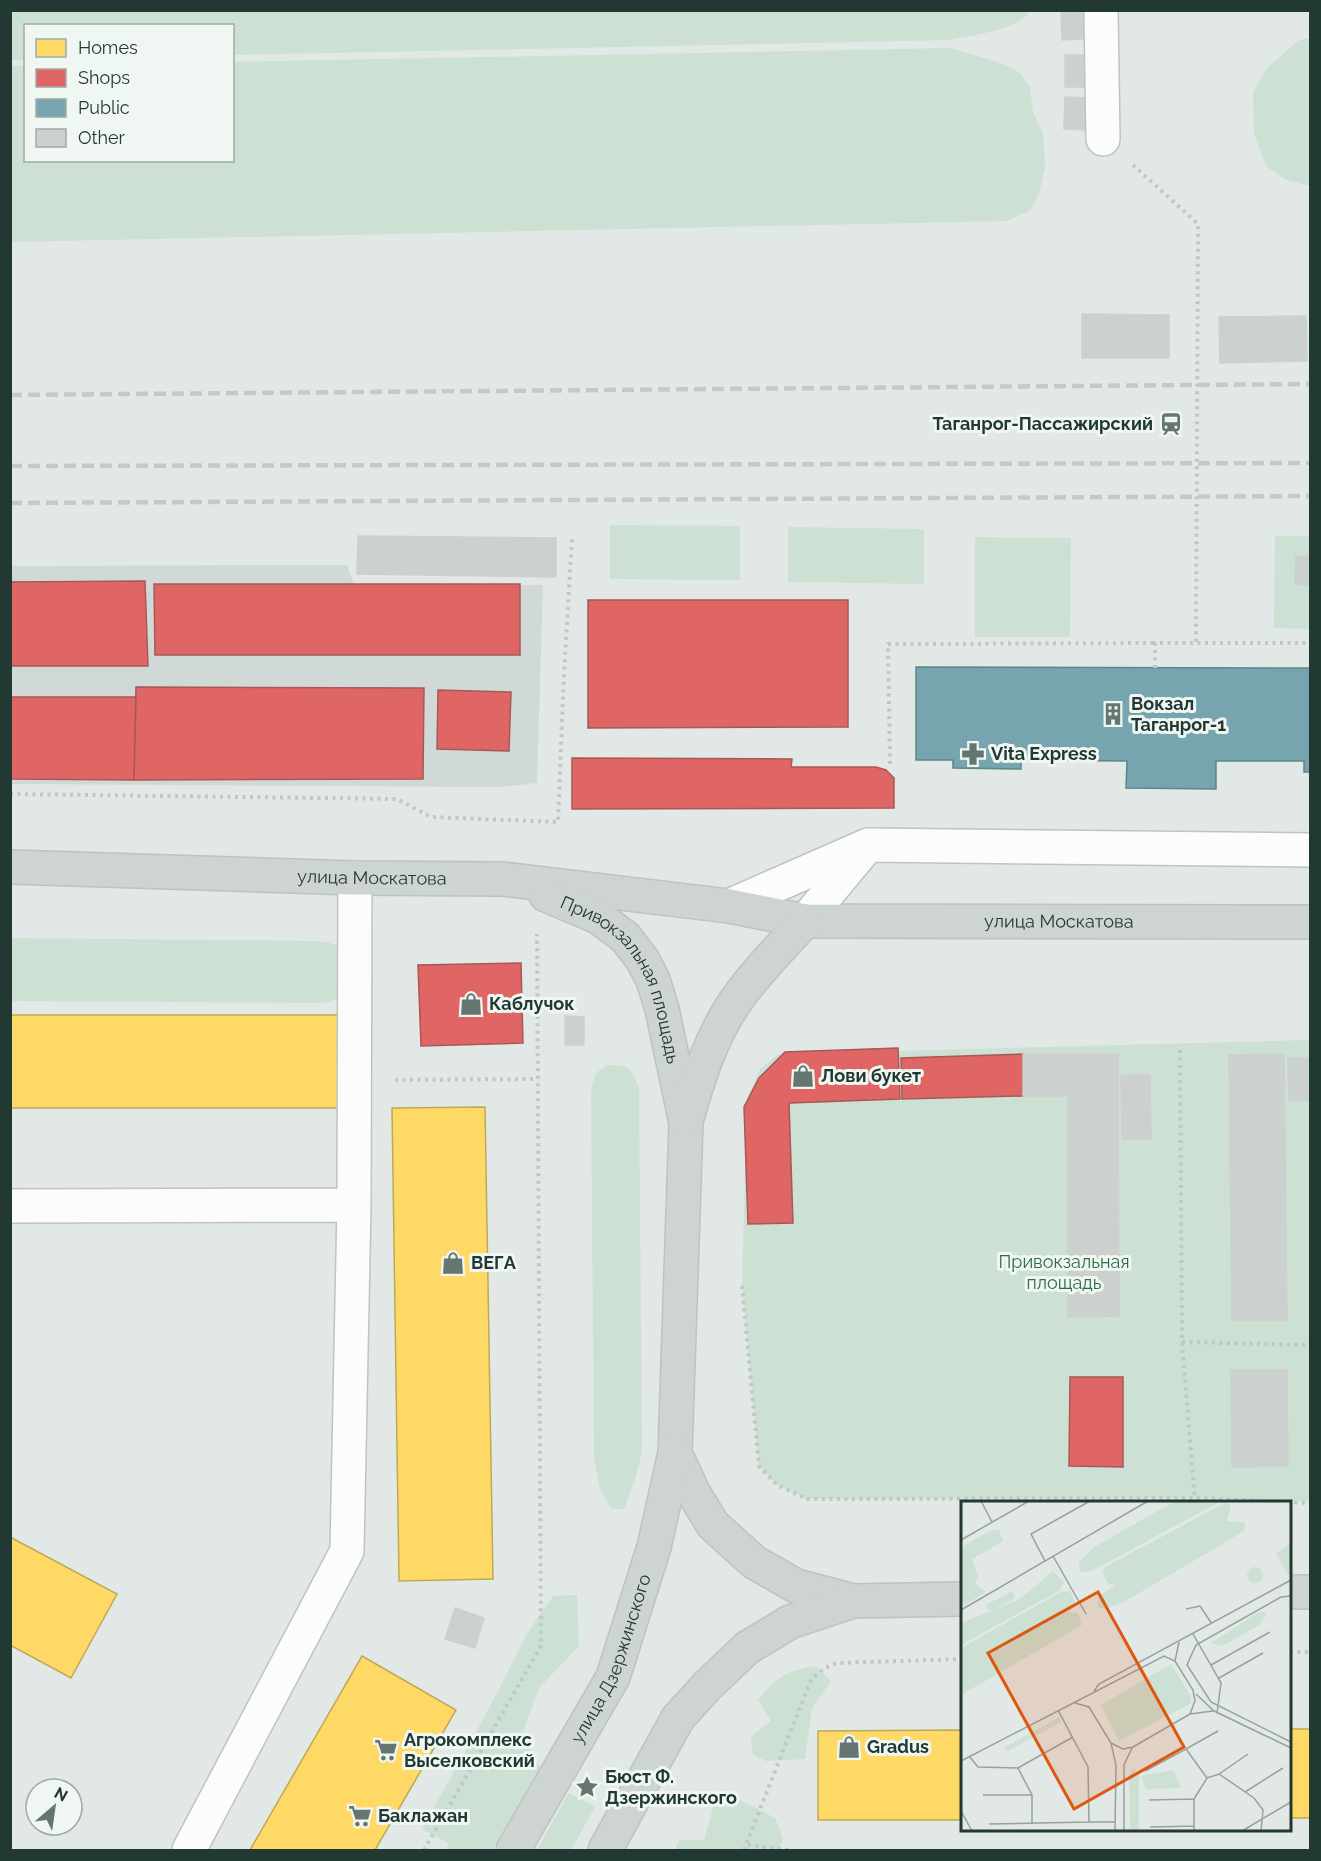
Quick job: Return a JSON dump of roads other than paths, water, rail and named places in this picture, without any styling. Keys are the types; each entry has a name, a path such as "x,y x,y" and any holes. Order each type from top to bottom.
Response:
{"main road":[{"name":"улица Москатова","path":"10,867 355,878 502,879 729,906 805,921 1311,922"},
{"name":"Привокзальная площадь","path":"502,879 598,917 625,937 642,959 662,1009 686,1123 675,1453 693,1492 713,1525 754,1562 796,1586 853,1601 961,1599"},
{"name":"Привокзальная площадь","path":"686,1123 699,1078 717,1034 734,1003 805,921"},
{"name":"улица Дзержинского","path":"513,1851 613,1677 654,1547 675,1453"},
{"path":"1291,1592 1311,1592"},
{"path":"605,1851 678,1718 708,1685 747,1648 790,1622 853,1601"}],"street":[{"path":"1101,10 1103,139"},
{"path":"729,906 868,845 1311,850"},
{"path":"805,921 868,845"},
{"path":"189,1851 347,1551 354,1205 355,878"},
{"path":"10,1206 354,1205"}],"railway":[{"path":"10,395 1310,384"},
{"path":"10,466 1310,463"},
{"path":"10,503 1310,496"}],"place":[{"name":"Таганрог-Пассажирский","path":"1171,424"},
{"name":"Вокзал Таганрог-1","path":"1113,714"},
{"name":"Vita Express","path":"973,754"},
{"name":"Каблучок","path":"471,1004"},
{"name":"Лови букет","path":"803,1076"},
{"name":"ВЕГА","path":"453,1263"},
{"name":"Gradus","path":"849,1747"},
{"name":"Агрокомплекс Выселковский","path":"386,1750"},
{"name":"Бюст Ф. Дзержинского","path":"587,1787"},
{"name":"Баклажан","path":"360,1816"}]}
